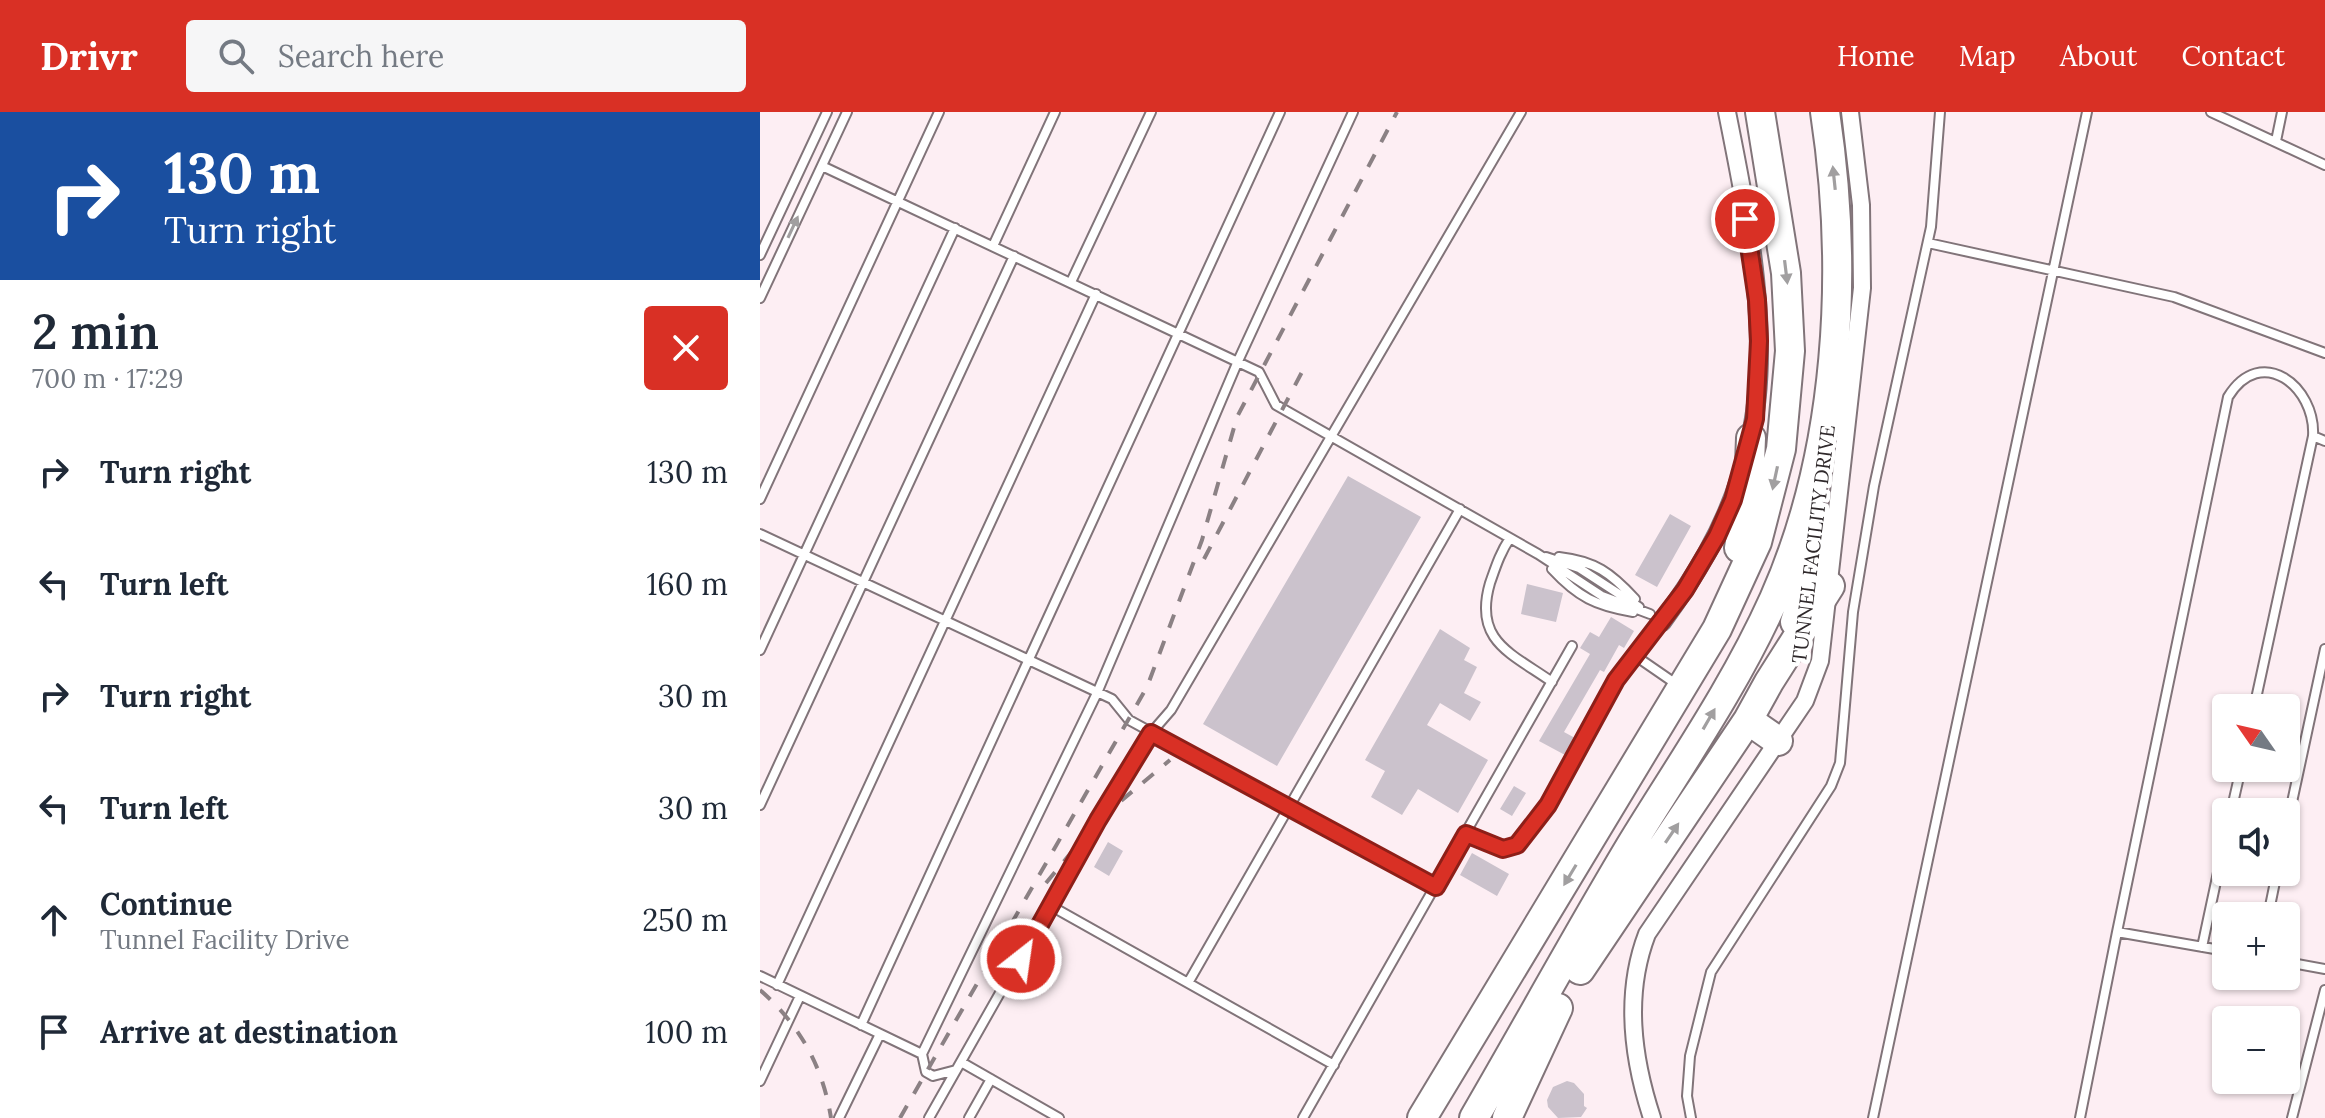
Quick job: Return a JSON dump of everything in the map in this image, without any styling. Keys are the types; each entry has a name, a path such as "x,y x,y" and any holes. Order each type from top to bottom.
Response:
{"highway":[{"path":"1424,1118 1728,611 1749,566 1771,496 1785,425 1790,351 1788,296 1760,112"},
{"path":"1769,682 1806,591 1834,339 1838,245 1833,165 1825,112"},
{"path":"1507,1118 1589,941 1670,786 1755,639 1775,596 1800,527 1825,422"},
{"path":"1681,688 1686,665 1723,595 1742,539 1753,429"},
{"path":"1567,991 1748,720 1830,586"},
{"path":"1748,720 1778,741"},
{"path":"1474,1118 1631,845 1670,786"}],"street":[{"path":"1656,618 1685,590 1717,536 1733,500 1753,429 1759,341 1757,300 1727,112"},
{"name":"TUNNEL FACILITY DRIVE","path":"1652,1118 1636,1055 1631,998 1636,962 1647,934 1805,701 1817,674 1860,324 1863,262 1859,178 1850,112"}],"lane":[{"path":"760,255 827,112"},
{"path":"760,298 847,112"},
{"path":"760,499 939,112"},
{"path":"993,246 1055,112"},
{"path":"1071,282 1151,112"},
{"path":"861,1025 1280,112"},
{"path":"1059,1118 991,1079 958,1066 933,1076 926,1072 922,1054 1097,693 1238,361 1353,112"},
{"path":"929,1118 1098,820 1151,733 1171,710 1521,112"},
{"path":"1691,1118 1687,1096 1690,1056 1711,972 1831,786 1840,763 1858,580 1874,486 1928,243 1940,112"},
{"path":"1873,1118 2087,112"},
{"path":"2211,112 2325,165"},
{"path":"2276,141 2282,112"},
{"path":"822,166 1259,372 1276,405 1538,554 1579,568 1656,618"},
{"path":"760,650 955,228"},
{"path":"1928,243 2174,297 2325,353"},
{"path":"760,805 1014,256"},
{"path":"777,985 1096,294"},
{"path":"2080,1118 2228,397 2236,384 2248,374 2265,371 2288,379 2311,414 2313,436 2257,694"},
{"path":"2313,436 2325,441"},
{"path":"1188,983 1460,509"},
{"path":"760,534 1112,699 1129,720 1151,733 1436,887"},
{"path":"1510,538 1499,554 1484,603 1484,615 1488,627 1504,648 1552,682"},
{"path":"1538,554 1571,589 1602,607 1656,618"},
{"path":"1466,834 1503,849 1517,845 1548,805 1616,680 1637,657 1656,618"},
{"path":"1303,1118 1572,646"},
{"path":"2293,798 2325,649"},
{"path":"1637,657 1681,688"},
{"path":"2202,947 2215,886"},
{"path":"1051,906 1334,1065"},
{"path":"2117,932 2212,949"},
{"path":"2300,965 2325,969"},
{"path":"760,976 922,1054"},
{"path":"2292,1118 2325,990"},
{"path":"760,1081 800,996"},
{"path":"839,1118 880,1034"},
{"path":"969,1118 991,1079"}],"building":[{"path":"1348,476 1421,517 1277,766 1203,724"},
{"path":"1670,514 1691,526 1657,587 1635,575"},
{"path":"1527,584 1563,593 1556,622 1521,614"},
{"path":"1611,617 1634,631 1624,648 1619,645 1604,672 1600,670 1564,732 1575,738 1565,755 1539,741 1590,654 1580,648 1590,632 1599,637"},
{"path":"1440,629 1470,648 1464,660 1477,667 1464,693 1481,702 1470,721 1440,703 1427,725 1488,760 1458,813 1418,789 1402,815 1371,797 1385,771 1365,760"},
{"path":"1514,786 1526,793 1512,816 1500,809"},
{"path":"1108,842 1123,851 1109,876 1094,867"},
{"path":"1472,853 1509,874 1497,896 1460,875"},
{"path":"1567,1081 1574,1083 1584,1094 1584,1106 1587,1108 1581,1117 1558,1118 1548,1107 1547,1100 1553,1087"}],"railway":[{"path":"900,1118 1147,687 1202,540 1237,417 1397,112"},
{"path":"1204,559 1303,370"},
{"path":"1046,883 1098,820 1170,760"},
{"path":"760,990 786,1017 807,1047 822,1081 831,1118"}],"route":[{"path":"1021,959 1098,820 1151,733 1436,887 1466,834 1503,849 1517,845 1548,805 1616,680 1637,657 1694,576 1733,500 1755,419 1759,341 1757,300 1745,219"}]}
